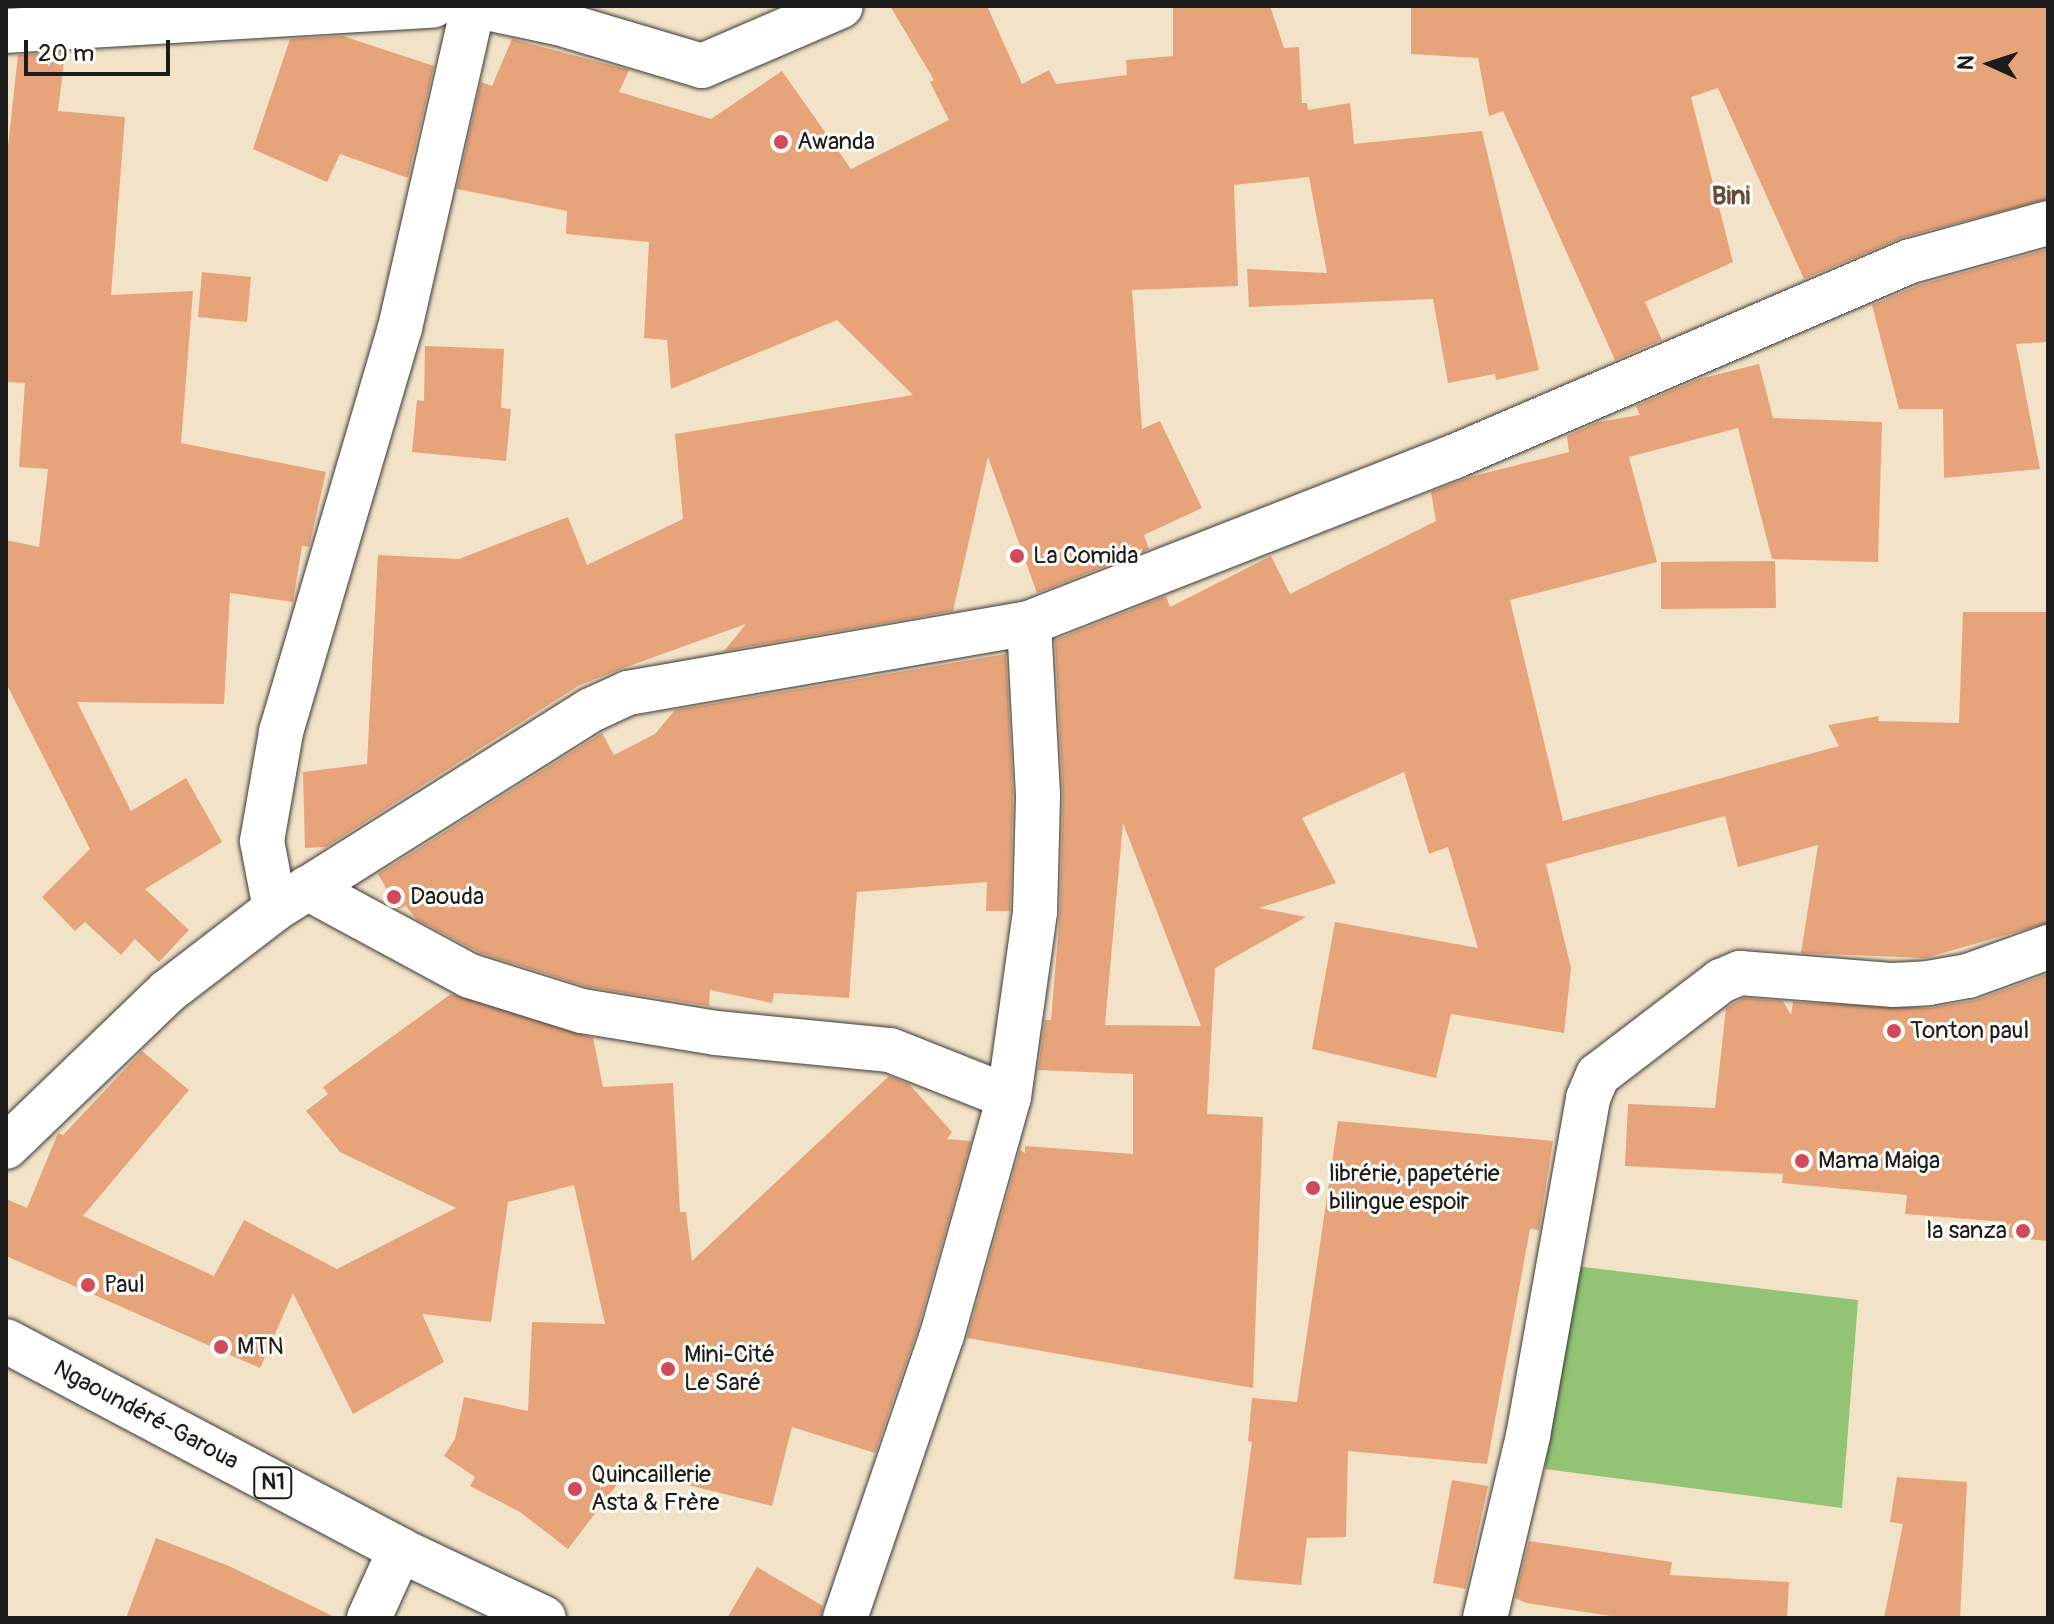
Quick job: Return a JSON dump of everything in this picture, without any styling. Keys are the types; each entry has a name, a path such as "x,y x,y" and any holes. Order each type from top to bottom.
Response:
{"main road":[{"path":"6,31 302,9 433,6"},
{"path":"841,6 702,66 558,23 475,6 400,328 318,596 265,805 262,841 291,898 470,976 582,1011 716,1033 890,1050 1009,1097"},
{"path":"6,1147 167,992 291,898 591,710 628,693 1029,623 1438,463 1911,261 2048,223"},
{"path":"845,1618 942,1335 1009,1097 1035,912 1038,795 1029,623"},
{"path":"1485,1618 1528,1436 1588,1098 1598,1075 1708,990 1740,973 1928,983 1968,976 2048,947"},
{"name":"Ngaoundéré-Garoua","path":"6,1341 400,1550 544,1618"},
{"path":"369,1618 400,1550"}],"green space":[{"path":"1575,1266 1858,1300 1842,1508 1545,1469"}],"building":[{"path":"890,6 987,6 1022,84 1049,70 1056,84 1127,75 1126,60 1173,56 1173,6 1270,6 1284,48 1299,47 1302,103 1307,103 1308,110 1350,103 1354,144 1482,131 1539,370 1496,380 1495,374 1448,383 1433,299 1249,307 1247,269 1327,273 1309,177 1234,185 1238,286 1132,290 1142,429 1160,421 1202,508 1144,535 1149,549 1037,593 988,457 953,611 724,651 746,624 618,670 578,686 326,847 305,848 303,772 367,764 378,555 459,559 568,517 587,565 683,519 675,434 913,395 837,320 671,389 667,340 644,338 649,242 566,234 567,211 457,189 481,82 492,86 512,39 629,70 619,92 711,119 782,71 851,169 949,120 930,82 934,80"},
{"path":"1411,6 2048,6 2048,199 1904,237 1804,279 1718,88 1691,97 1733,262 1645,302 1662,340 1615,360 1503,111 1489,116 1478,58 1411,54"},
{"path":"343,36 434,66 408,178 340,154 327,182 253,149 290,39"},
{"path":"65,53 58,111 125,117 111,295 193,291 181,443 326,472 309,547 302,546 293,602 230,593 224,704 77,702 131,811 186,778 222,842 145,889 189,930 159,962 135,939 121,955 85,922 75,931 42,897 90,849 6,683 6,540 39,547 48,469 19,467 25,383 6,382 6,165 18,55"},
{"path":"2048,249 2048,342 2016,344 2040,469 1944,478 1943,409 1899,409 1872,305 1919,285"},
{"path":"202,272 251,277 247,322 198,317"},
{"path":"425,346 504,349 501,408 511,409 506,461 412,452 417,400 424,401"},
{"path":"1759,364 1773,418 1882,422 1878,562 1772,559 1738,428 1629,457 1657,562 1510,600 1563,821 1839,746 1828,725 1879,716 1878,721 1959,723 1963,612 2048,612 2048,923 1925,958 1801,953 1818,845 1738,867 1725,816 1546,864 1571,968 1564,1033 1451,1014 1436,1078 1312,1049 1335,922 1478,948 1448,847 1429,854 1404,772 1302,818 1336,883 1259,908 1306,917 1215,968 1207,1114 1263,1117 1253,1388 967,1338 1020,1150 1025,1153 1025,1146 1133,1154 1133,1074 1038,1070 1045,1020 1051,1020 1060,913 1063,796 1055,640 1166,596 1170,607 1271,556 1290,594 1436,521 1431,492 1470,477 1569,452 1567,436 1598,422 1640,415 1636,406 1699,379","holes":["1123,823 1201,1026 1105,1025"]},
{"path":"1775,561 1776,608 1661,609 1661,562"},
{"path":"1006,654 1013,795 1010,911 986,911 987,882 857,892 849,998 774,993 772,1003 710,990 709,1006 588,987 480,953 416,919 406,906 398,909 378,874 602,733 614,755 655,734 675,710"},
{"path":"2048,974 2048,1241 2004,1237 2006,1222 1905,1214 1907,1195 1782,1183 1783,1174 1625,1166 1628,1104 1715,1108 1726,1008 1744,998 1783,1001 1791,1015 1793,1002 1929,1008 1976,1000"},
{"path":"451,994 593,1038 603,1087 673,1083 680,1212 686,1212 692,1261 889,1076 909,1084 952,1132 947,1139 971,1141 918,1328 875,1453 792,1427 772,1506 628,1470 568,1549 520,1512 470,1486 475,1477 444,1456 455,1439 464,1397 528,1411 532,1322 605,1324 574,1185 508,1202 491,1322 422,1314 444,1362 353,1414 293,1293 260,1368 6,1256 6,1199 27,1208 58,1133 63,1135 142,1051 189,1090 83,1216 214,1276 244,1220 337,1269 456,1208 340,1152 306,1111 328,1094 323,1087"},
{"path":"1338,1121 1553,1141 1539,1230 1530,1229 1487,1464 1348,1451 1346,1537 1307,1538 1301,1585 1234,1579 1252,1442 1248,1441 1252,1398 1297,1402"},
{"path":"1897,1477 1967,1482 1960,1618 1884,1618 1903,1524 1890,1522"},
{"path":"1452,1480 1488,1486 1466,1589 1433,1583"},
{"path":"156,1538 229,1566 337,1618 126,1618"},
{"path":"1529,1541 1672,1562 1670,1575 1789,1582 1787,1618 1624,1618 1526,1603 1515,1598"},
{"path":"757,1567 823,1606 821,1618 727,1618"}],"place":[{"name":"Awanda","path":"781,142"},
{"name":"La Comida","path":"1017,556"},
{"name":"Daouda","path":"394,897"},
{"name":"Tonton paul","path":"1894,1031"},
{"name":"Mama Maiga","path":"1802,1161"},
{"name":"librérie, papetérie bilingue espoir","path":"1313,1188"},
{"name":"la sanza","path":"2023,1231"},
{"name":"Paul","path":"88,1285"},
{"name":"MTN","path":"221,1347"},
{"name":"Mini-Cité Le Saré","path":"668,1369"},
{"name":"Quincaillerie Asta & Frère","path":"575,1489"}],"district":[{"name":"Bini","path":"1731,197"}]}
